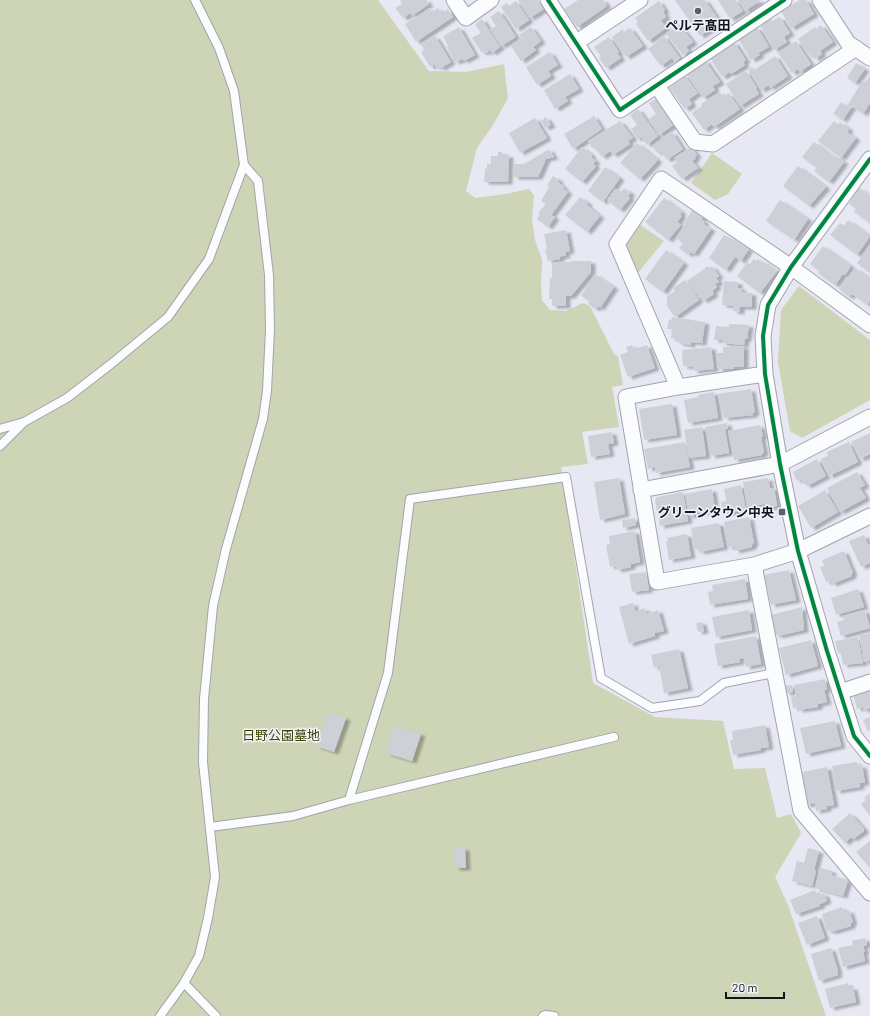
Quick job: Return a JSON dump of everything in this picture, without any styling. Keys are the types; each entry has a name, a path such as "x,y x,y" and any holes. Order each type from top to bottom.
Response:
{"street":[{"path":"454,0 466,18 491,0"},
{"path":"548,0 577,42 620,110 784,0"},
{"path":"577,42 640,0"},
{"path":"820,0 848,43 870,58"},
{"path":"657,86 695,142 713,144 856,48"},
{"path":"870,159 791,267 768,306 763,336 765,374 780,464 798,551 854,736 870,756"},
{"path":"678,387 617,244 661,179 791,267 870,325"},
{"path":"765,374 678,387 626,397 657,582 754,565 798,551 870,516"},
{"path":"641,490 780,464 870,417"},
{"path":"754,565 801,811 870,894"},
{"path":"840,692 870,682"}],"lane":[{"path":"0,429 24,422 67,398 112,364 168,317 209,259 244,165 234,91 219,48 195,0"},
{"path":"160,1016 184,984 199,956 208,918 215,877 203,762 204,699 213,606 226,549 263,419 268,374 270,330 268,267 258,182 244,165"},
{"path":"0,446 24,422"},
{"path":"349,800 388,673 410,499 566,477 601,678 652,708 700,701 724,683 774,673"},
{"path":"210,827 293,816 349,800 614,737"},
{"path":"184,984 216,1016"},
{"path":"543,1016 554,1016"}],"green space":[{"name":"日野公園墓地","path":"0,0 378,0 429,71 466,72 504,64 508,98 493,125 477,148 466,191 475,198 529,189 534,195 532,220 535,240 542,260 542,300 550,310 566,311 583,303 590,306 614,354 618,356 623,385 612,387 619,427 582,432 588,464 561,467 593,683 655,717 723,721 734,769 765,768 777,818 791,814 801,833 775,877 788,905 826,1016 0,1016"},
{"path":"712,153 742,174 728,194 715,200 691,183"},
{"path":"639,224 664,241 637,274 624,246"},
{"path":"799,286 870,340 870,400 802,438 790,431 778,362 781,310"}],"building":[{"path":"426,0 429,4 412,16 411,13 403,18 395,8 402,4 400,1"},
{"path":"518,0 538,0 544,9 530,18"},
{"path":"578,0 603,0 607,6 577,27 564,9"},
{"name":"ペルテ髙田","path":"675,0 705,0 720,22 700,36"},
{"path":"718,0 736,0 743,11 730,19"},
{"path":"738,0 759,0 760,1 745,11"},
{"path":"800,0 806,0 814,14 791,28 781,11"},
{"path":"516,1 529,20 516,29 501,7 507,3 509,6"},
{"path":"659,1 665,10 663,11 666,17 661,20 666,28 648,41 636,24 638,22 635,18"},
{"path":"430,8 432,12 438,8 442,14 448,9 453,17 416,42 405,24"},
{"path":"499,11 516,37 501,46 490,29 496,26 490,17"},
{"path":"780,17 790,33 784,37 787,42 774,50 760,25 771,19 772,21"},
{"path":"482,19 500,47 492,53 490,50 486,53 485,51 482,53 472,38 481,33 475,24"},
{"path":"679,24 693,42 686,47 689,51 683,55 666,34"},
{"path":"821,25 833,42 820,51 822,54 815,59 811,53 809,55 798,39 815,27 816,29"},
{"path":"459,27 475,55 464,61 463,59 455,62 443,36"},
{"path":"531,27 541,41 533,47 536,50 521,61 511,46 521,38 519,35"},
{"path":"757,27 769,47 758,53 760,55 751,60 738,38"},
{"path":"630,28 643,46 626,57 612,37 623,29 624,32"},
{"path":"435,36 451,62 441,68 438,66 436,67 434,64 430,67 421,52 424,50 421,44"},
{"path":"664,36 680,58 675,62 672,58 661,66 648,49"},
{"path":"609,37 619,52 617,53 621,58 606,68 599,58 601,56 594,47"},
{"path":"796,41 811,64 800,72 798,69 792,73 778,53"},
{"path":"734,42 746,60 743,62 745,65 731,74 730,72 722,77 710,58"},
{"path":"550,52 558,65 548,71 551,76 537,85 526,67"},
{"path":"775,56 788,76 770,88 769,85 761,90 748,70 753,67 754,70"},
{"path":"705,60 720,82 713,86 715,90 703,98 686,73"},
{"path":"856,63 865,69 855,83 847,78"},
{"path":"746,71 757,88 756,89 759,94 740,106 726,84"},
{"path":"570,74 579,89 565,97 568,101 555,109 544,90"},
{"path":"684,74 698,93 689,99 692,104 685,109 669,88 682,79 680,77"},
{"path":"870,76 870,103 863,114 852,106 843,120 833,114 841,102 847,106 863,80 865,82"},
{"path":"720,92 723,97 729,93 740,109 714,127 712,124 704,130 692,113 702,106 701,104"},
{"path":"658,97 676,123 659,135 649,119 656,114 649,103"},
{"path":"638,109 658,136 647,145 641,137 637,139 631,129 637,125 630,115"},
{"path":"594,116 602,129 573,149 564,134"},
{"path":"546,117 551,125 545,128 541,121"},
{"path":"535,118 547,138 520,153 509,133"},
{"path":"620,121 633,138 628,141 630,144 613,155 610,151 602,157 594,147 592,148 588,141"},
{"path":"834,121 838,125 840,122 849,129 847,132 856,138 841,158 818,141"},
{"path":"672,132 683,149 667,160 660,151 657,153 652,146"},
{"path":"814,142 834,158 836,156 844,162 829,182 814,171 817,168 802,157"},
{"path":"637,143 658,160 640,179 620,163"},
{"path":"582,147 592,155 591,157 596,161 593,164 596,166 582,182 565,169"},
{"path":"691,147 697,155 692,161 698,168 682,179 672,166 677,162 674,158"},
{"path":"549,149 554,157 546,159 538,177 514,177 514,164 524,164"},
{"path":"498,152 502,152 502,155 509,155 508,182 484,182 485,168 487,169 487,164 491,164 491,156 498,156"},
{"path":"798,166 826,187 809,206 783,186"},
{"path":"605,167 620,178 603,202 588,191"},
{"path":"553,176 559,180 558,182 568,192 551,215 555,217 548,227 537,219 540,214 538,213 546,204 541,201 549,187 547,185"},
{"path":"624,188 631,193 628,196 630,198 620,210 607,200 615,189 618,189 621,192"},
{"path":"859,188 870,196 870,223 854,212 856,209 849,204"},
{"path":"580,197 600,216 587,232 565,215"},
{"path":"664,198 682,212 680,215 682,216 677,222 681,225 668,240 645,222"},
{"path":"780,200 808,219 794,240 766,221"},
{"path":"693,209 703,217 700,221 703,220 705,222 703,224 711,229 694,254 690,252 689,255 679,248 683,243 676,238"},
{"path":"848,220 870,236 857,255 830,235 840,223 844,226"},
{"path":"566,230 570,251 565,252 566,255 560,257 560,259 548,261 545,249 547,249 544,234"},
{"path":"724,235 749,249 741,261 735,257 726,270 709,258"},
{"path":"870,245 870,273 857,263"},
{"path":"823,246 851,266 845,275 843,274 835,285 818,273 819,271 810,264"},
{"path":"666,250 684,263 663,292 645,279"},
{"path":"754,259 756,261 758,259 761,262 762,261 777,271 760,293 737,276 747,262 750,264"},
{"path":"591,261 591,272 571,296 566,296 566,306 552,306 552,299 549,299 550,278 552,278 552,262"},
{"path":"708,266 709,268 712,266 719,276 716,278 719,282 715,284 717,287 712,291 714,294 703,301 701,297 699,298 687,281"},
{"path":"855,268 870,279 870,301 867,305 852,294 849,297 839,289"},
{"path":"595,274 614,287 600,308 598,306 596,309 588,304 590,301 581,296"},
{"path":"685,280 699,300 675,317 667,306 667,296 675,291 673,288"},
{"path":"724,281 738,282 738,288 742,288 742,292 752,293 752,307 740,307 740,312 733,311 733,306 722,305"},
{"path":"672,317 705,322 702,343 691,342 691,345 679,343 676,339 671,338 672,329 667,329 669,320 671,320"},
{"path":"729,324 749,325 747,339 745,339 744,345 722,343 722,340 714,340 716,326 729,327"},
{"path":"632,345 634,349 647,345 655,368 628,377 620,355 628,352 626,347"},
{"path":"744,346 744,367 734,367 734,369 718,369 717,353 723,353 723,347"},
{"path":"711,347 714,369 694,371 693,367 683,366 682,350"},
{"path":"751,389 755,413 753,413 753,415 724,418 718,394"},
{"path":"714,392 718,418 688,423 684,400 698,397 698,395"},
{"path":"672,404 677,435 644,440 639,409"},
{"path":"727,423 728,429 725,429 729,453 711,456 705,427"},
{"path":"760,425 763,436 761,437 764,453 762,455 734,460 728,431"},
{"path":"702,427 706,456 689,458 684,430"},
{"path":"612,432 614,443 608,444 610,454 591,457 588,436"},
{"path":"870,433 870,454 860,459 851,442"},
{"path":"685,442 690,467 656,473 655,467 648,469 644,449"},
{"path":"849,442 858,462 829,476 821,459 828,456 827,452"},
{"path":"817,459 826,476 807,486 801,479 797,481 793,472"},
{"path":"857,472 865,485 860,488 866,498 840,512 827,488"},
{"path":"619,478 625,514 600,520 594,482"},
{"path":"768,478 770,488 774,488 777,506 766,508 765,504 747,507 743,482"},
{"path":"741,485 746,510 723,514 721,502 726,501 724,489"},
{"path":"712,489 715,510 689,516 685,494"},
{"path":"825,490 838,512 811,528 798,506"},
{"path":"683,492 688,521 660,526 655,500 657,497"},
{"path":"749,517 754,543 752,547 735,551 734,546 728,547 724,522"},
{"path":"635,518 636,525 623,528 622,520"},
{"path":"719,523 724,547 700,552 699,549 695,550 691,528"},
{"path":"635,531 640,562 631,564 631,567 617,570 616,566 610,567 606,545 610,544 609,536"},
{"path":"687,534 691,556 669,560 666,542 668,541 667,538"},
{"path":"864,535 868,545 870,544 870,563 861,567 849,541"},
{"path":"844,551 853,573 851,574 852,576 832,584 831,581 826,582 820,567 824,566 822,560"},
{"path":"789,570 796,600 771,605 764,575"},
{"path":"646,572 649,590 632,592 629,574"},
{"path":"745,579 748,599 710,605 708,592 713,591 712,585"},
{"path":"858,589 864,607 836,615 831,598"},
{"path":"633,603 635,611 645,608 646,614 658,610 664,631 655,633 655,636 629,644 619,607"},
{"path":"802,607 804,630 778,636 778,634 775,635 771,615"},
{"path":"749,610 752,630 716,637 712,617"},
{"path":"865,610 870,628 841,636 837,622 844,620 843,616"},
{"path":"702,622 704,631 698,632 696,623"},
{"path":"870,633 870,660 864,662 859,635"},
{"path":"756,636 761,664 746,667 744,658 739,659 740,662 718,666 714,644"},
{"path":"858,637 863,663 843,665 841,653 838,653 835,641"},
{"path":"811,640 818,666 786,675 779,648"},
{"path":"679,649 688,688 664,693 659,666 654,668 651,655"},
{"path":"825,679 827,690 824,690 827,702 818,704 818,707 799,710 798,707 793,708 791,697 796,696 794,685"},
{"path":"792,685 793,692 786,693 784,686"},
{"path":"870,690 870,708 863,710 863,707 857,709 853,694"},
{"path":"328,712 346,718 334,752 316,746"},
{"path":"870,717 870,730 868,731 863,720"},
{"path":"835,721 841,746 806,754 800,728"},
{"path":"765,725 769,747 733,755 730,740 733,740 732,731"},
{"path":"395,726 421,734 412,761 386,753"},
{"path":"857,762 858,766 862,765 865,783 860,783 860,787 836,791 832,766"},
{"path":"827,767 834,805 827,806 827,809 816,811 815,803 806,805 798,773"},
{"path":"870,793 870,816 861,804 866,800 864,798"},
{"path":"850,813 864,829 864,831 853,839 851,837 845,843 832,829"},
{"path":"870,841 870,868 856,852"},
{"path":"454,848 465,848 466,868 455,868"},
{"path":"808,848 819,851 812,886 792,881 797,861 804,863"},
{"path":"820,868 832,871 831,875 848,880 843,896 815,888"},
{"path":"815,890 816,894 820,892 821,895 824,893 827,901 820,904 820,906 796,914 790,900"},
{"path":"842,907 844,912 849,910 853,922 851,923 851,926 831,932 831,930 827,931 822,914"},
{"path":"817,916 825,938 807,945 798,923"},
{"path":"865,938 867,945 863,946 865,952 863,952 865,961 843,967 838,948 853,945 852,941"},
{"path":"831,948 838,975 819,981 811,954"},
{"path":"848,983 849,988 853,987 856,1002 830,1008 825,989"}],"cycle path":[{"path":"548,0 620,110 784,0"},
{"path":"870,159 791,267 768,305 763,336 765,374 780,464 798,551 827,651 854,736 870,756"}],"place":[{"name":"ペルテ髙田","path":"698,11"},
{"name":"グリーンタウン中央","path":"782,512"}]}
